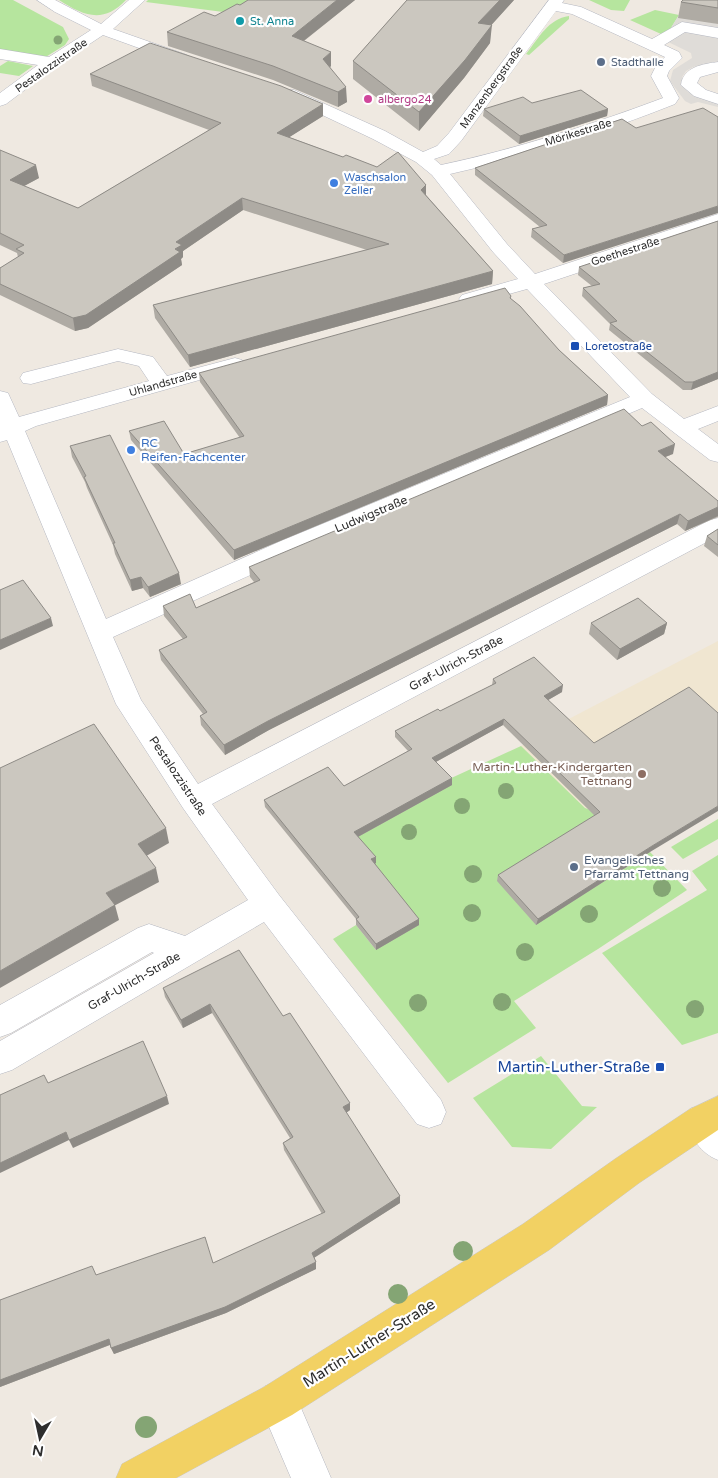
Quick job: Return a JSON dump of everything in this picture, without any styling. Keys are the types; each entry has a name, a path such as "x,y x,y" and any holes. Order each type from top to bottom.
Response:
{"main road":[{"name":"Martin-Luther-Straße","path":"136,1478 278,1401 536,1237 627,1171 713,1125"}],"street":[{"path":"44,0 140,45 197,63"},
{"path":"103,29 131,8 138,0"},
{"name":"Manzenbergstraße","path":"422,158 443,150 455,137 555,3 599,20 674,55 671,60"},
{"path":"652,45 666,39 682,27 718,32"},
{"name":"Pestalozzistraße","path":"0,101 52,62 103,29"},
{"path":"0,54 52,62"},
{"name":"Mörikestraße","path":"438,171 480,162 664,105 671,98 659,76 662,69 671,60"},
{"path":"718,67 697,72 689,79 689,84 695,90 718,98"},
{"path":"271,87 337,114 422,158 438,171 500,248 588,343 644,399 718,455"},
{"name":"Goethestraße","path":"532,282 718,220"},
{"path":"447,304 532,282"},
{"path":"31,378 118,354 146,361 161,384"},
{"name":"Uhlandstraße","path":"7,432 28,421 257,357"},
{"name":"Pestalozzistraße","path":"0,398 7,432 100,632 129,704 193,800 268,904 429,1112"},
{"name":"Ludwigstraße","path":"100,632 290,547 644,399"},
{"path":"682,428 718,413"},
{"name":"Graf-Ulrich-Straße","path":"193,800 718,526"},
{"name":"Graf-Ulrich-Straße","path":"0,1059 268,904"},
{"path":"0,1022 150,938 186,950"},
{"path":"278,1401 312,1478"}],"shaded area":[{"path":"679,15 718,24 718,61 693,67 686,71 682,77 683,83 718,101 718,107 698,102 691,104 685,101 670,81 673,70 692,58 691,53 664,40 661,34 669,31"},
{"path":"718,641 718,744 604,815 585,808 521,746 563,722"}],"green space":[{"path":"0,0 13,0 63,27 69,39 65,45 44,58 0,50"},
{"path":"59,0 126,0 118,8 101,15 93,15 77,10"},
{"path":"148,0 255,0 231,13 146,2"},
{"path":"589,0 630,0 624,11 611,10"},
{"path":"655,10 679,15 669,31 661,34 630,20"},
{"path":"569,16 569,19 529,55 526,54 550,25"},
{"path":"8,61 33,66 19,76 0,73 0,66"},
{"path":"521,746 585,808 604,815 536,924 650,852 687,890 598,949 514,1001 536,1028 448,1083 333,939 356,925 376,950 354,839 447,780"},
{"path":"718,819 718,839 683,859 671,847"},
{"path":"718,855 718,1033 682,1045 602,953 707,890 692,871"},
{"path":"541,1056 582,1106 597,1107 551,1149 512,1147 473,1098"}],"building":[{"path":"248,0 337,0 292,36 331,52 323,59 346,87 338,92 273,66 167,32 204,12 215,16"},
{"path":"407,0 500,0 478,23 492,25 465,60 419,112 353,61"},
{"path":"683,0 718,0 718,8 681,2"},
{"path":"150,43 281,86 323,104 277,133 377,167 398,152 426,185 421,190 493,271 188,355 153,305 389,244 242,198 176,242 182,245 175,249 180,252 86,315 73,318 0,284 0,268 24,253 16,249 24,245 0,233 0,150 36,165 10,180 78,208 221,123 90,74"},
{"path":"581,90 608,109 520,136 484,109 523,97 532,103"},
{"path":"703,108 718,117 718,206 564,255 532,229 547,225 475,168 622,119 636,128"},
{"path":"718,221 718,372 693,382 685,382 610,323 617,321 583,288 600,284 579,267"},
{"path":"505,288 511,296 510,298 520,306 559,350 608,395 234,550 129,431 164,421 184,454 244,436 199,373"},
{"path":"624,409 642,426 651,422 675,444 658,451 718,501 718,507 688,521 680,514 268,721 224,745 200,716 207,712 159,650 187,637 163,606 190,594 196,608 260,580 249,567"},
{"path":"110,435 179,573 148,587 141,577 130,580 84,477 86,476 70,446"},
{"path":"718,529 718,545 707,536"},
{"path":"23,580 51,618 0,640 0,590"},
{"path":"638,598 667,623 620,649 591,623"},
{"path":"534,657 563,685 544,696 594,743 689,687 718,713 718,806 538,919 498,875 600,812 504,719 432,758 452,778 354,832 376,857 371,859 419,919 376,944 356,919 359,917 264,800 328,767 344,786 412,749 395,731 496,683 493,679"},
{"path":"94,724 166,828 138,844 156,868 106,893 115,905 0,971 0,768"},
{"path":"239,950 283,1016 290,1013 350,1103 343,1107 400,1196 312,1253 316,1262 225,1307 111,1348 109,1339 0,1380 0,1300 92,1266 96,1275 205,1237 213,1263 325,1212 283,1143 293,1137 210,1004 181,1020 163,988"},
{"path":"143,1041 167,1096 69,1140 66,1132 0,1163 0,1095 44,1075 48,1083"}],"place":[{"name":"St. Anna","path":"240,21"},
{"name":"Stadthalle","path":"601,62"},
{"name":"albergo24","path":"368,99"},
{"name":"Waschsalon Zeller","path":"334,183"},
{"name":"Loretostraße","path":"575,346"},
{"name":"RC Reifen-Fachcenter","path":"131,450"},
{"name":"Martin-Luther-Kindergarten Tettnang","path":"642,774"},
{"name":"Evangelisches Pfarramt Tettnang","path":"574,867"},
{"name":"Martin-Luther-Straße","path":"660,1067"}]}
